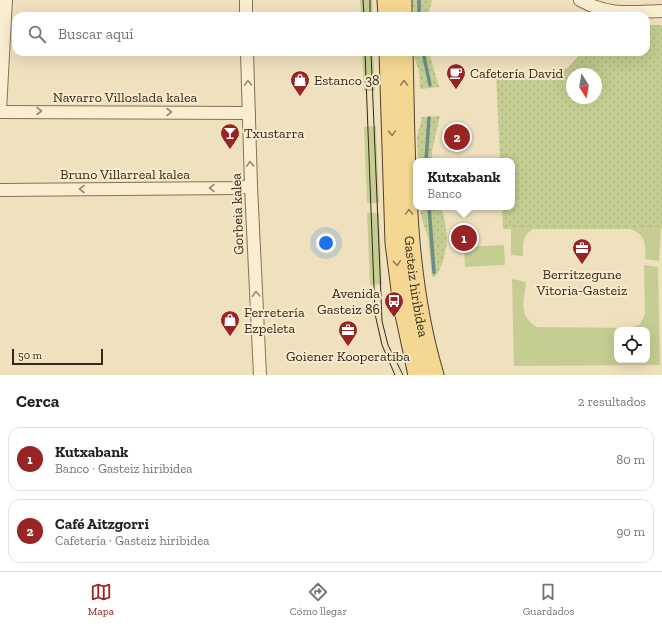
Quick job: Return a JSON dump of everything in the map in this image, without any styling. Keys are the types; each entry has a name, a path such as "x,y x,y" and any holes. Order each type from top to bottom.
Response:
{"main road":[{"path":"387,0 388,12"},
{"path":"402,0 402,12"},
{"name":"Gasteiz hiribidea","path":"389,56 395,243 403,305 418,375"},
{"name":"Gasteiz hiribidea","path":"403,56 410,240 419,309 434,375"}],"street":[{"path":"0,111 6,0"},
{"path":"246,0 246,12"},
{"path":"580,0 594,8 610,12 662,11"},
{"name":"Gorbeia kalea","path":"247,56 251,186 260,375"},
{"name":"Navarro Villoslada kalea","path":"0,111 249,113"},
{"name":"Bruno Villarreal kalea","path":"0,190 251,186"}],"green space":[{"path":"360,0 372,0 373,12 361,12"},
{"path":"412,0 432,0 429,12 413,12"},
{"path":"650,25 662,25 662,229 503,229 502,210 515,210 515,158 500,158 496,70 515,72 523,77 537,80 552,77 566,69 566,104 602,104 602,68 567,68 578,56 650,56"},
{"path":"362,56 373,56 375,91 364,91"},
{"path":"414,56 430,56 439,87 420,89 419,70"},
{"path":"440,116 432,151 432,158 418,158 417,136 422,117"},
{"path":"376,126 379,203 367,203 364,127"},
{"path":"523,205 661,228 659,261 645,259 644,241 640,234 631,229 533,229 525,237 523,244 523,256 511,255 511,229"},
{"path":"420,210 442,210 444,216 446,233 445,251 436,276 432,277 428,237 422,220"},
{"path":"367,213 379,213 382,284 370,285"},
{"path":"504,245 505,265 465,267 464,247"},
{"path":"644,265 658,267 660,365 514,366 512,279 526,282 524,302 525,313 531,323 537,327 614,328 614,363 650,363 650,327 634,327 640,324 645,314"}],"waterway":[{"path":"419,0 419,12"},
{"path":"424,56 430,85"},
{"path":"426,158 429,118"},
{"path":"429,210 434,272"}],"tram line":[{"path":"363,0 364,12"},
{"path":"370,0 370,12"},
{"path":"365,56 375,314 382,345 395,375"},
{"path":"371,56 382,321 388,345 403,375"}],"place":[{"name":"Cafetería David","path":"456,90"},
{"name":"Estanco 38","path":"300,97"},
{"name":"Café Aitzgorri","path":"457,137"},
{"name":"Txustarra","path":"230,150"},
{"name":"Kutxabank","path":"464,238"},
{"name":"Berritzegune Vitoria-Gasteiz","path":"582,265"},
{"name":"Avenida Gasteiz 86","path":"394,318"},
{"name":"Ferretería Ezpeleta","path":"230,337"},
{"name":"Goiener Kooperatiba","path":"348,347"}]}
